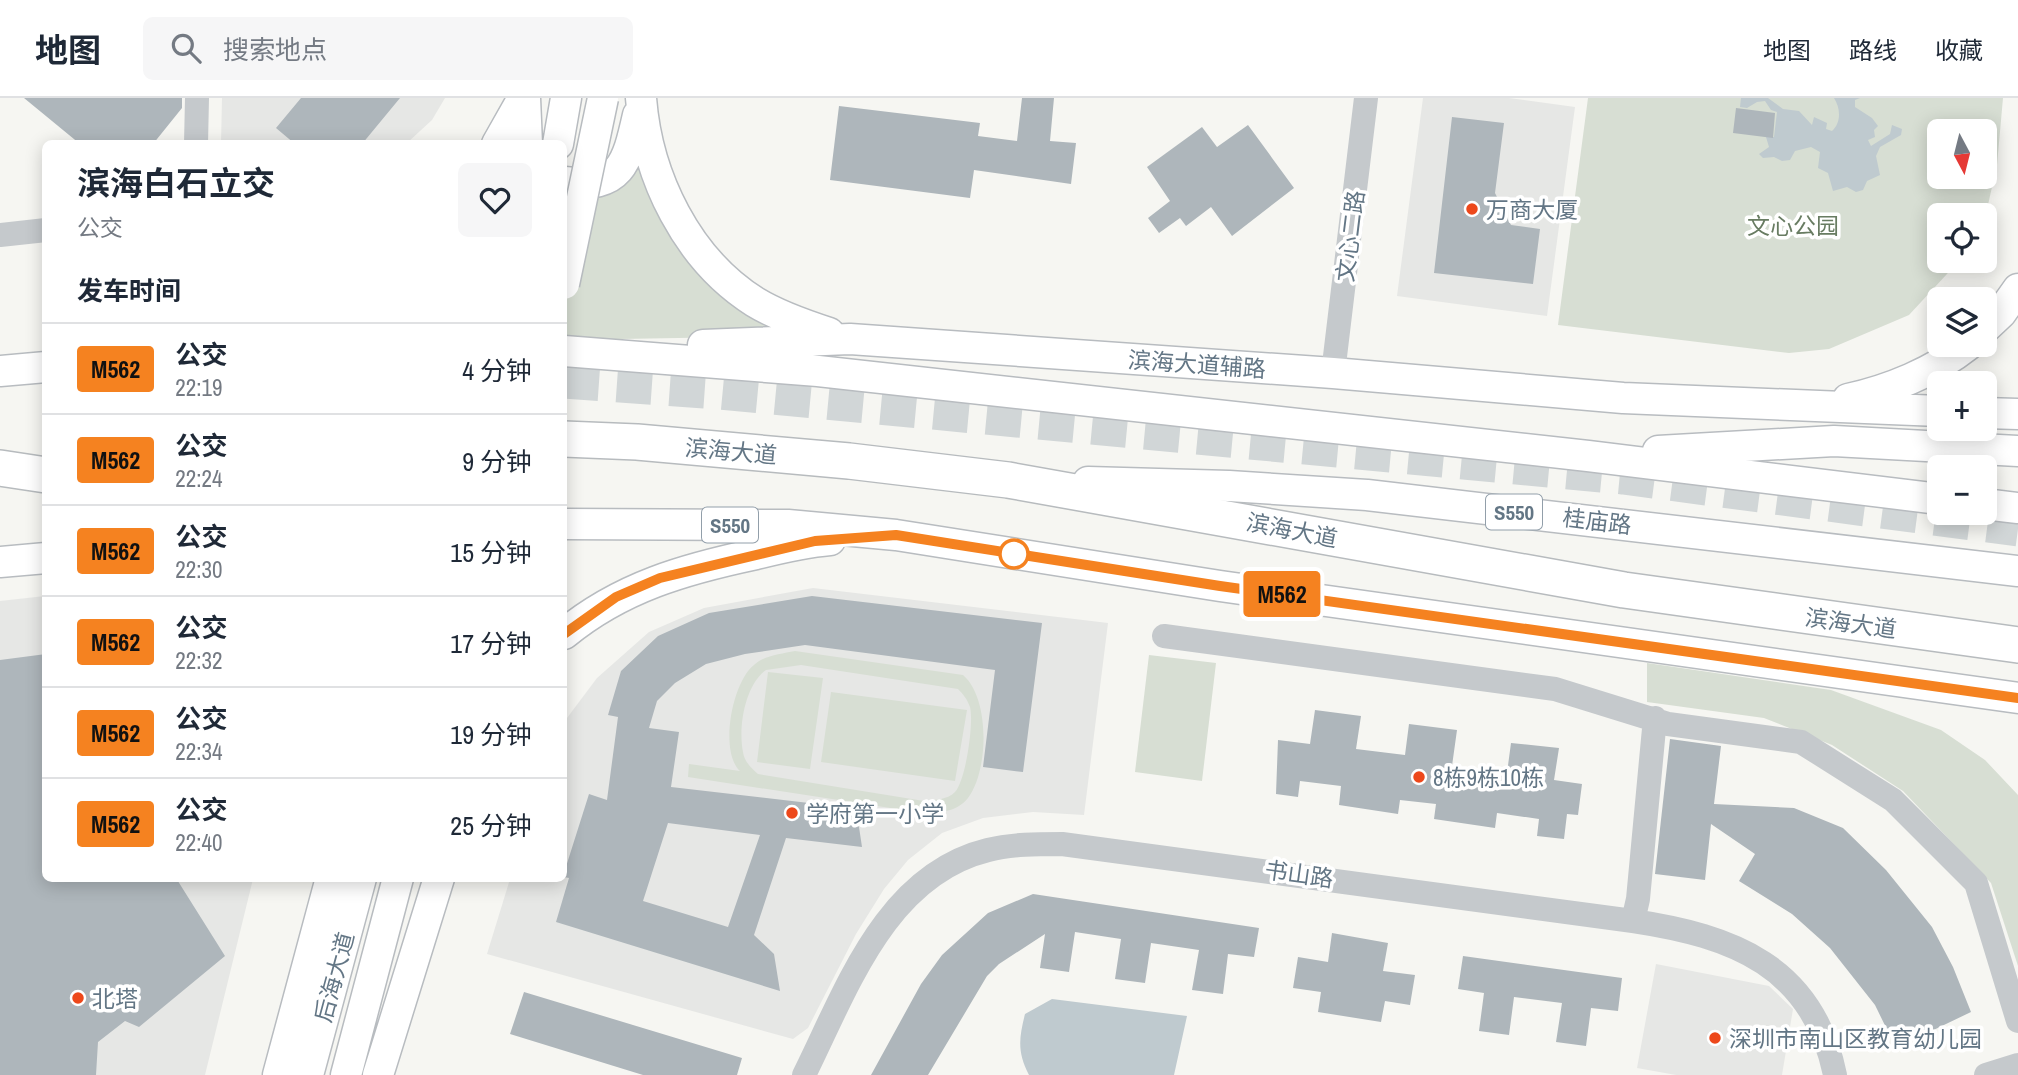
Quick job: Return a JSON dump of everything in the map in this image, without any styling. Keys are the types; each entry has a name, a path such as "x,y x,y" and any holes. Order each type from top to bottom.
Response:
{"highway":[{"name":"滨海大道","path":"567,439 637,442 849,461 1007,480 1623,590 2018,645"},
{"path":"0,467 42,461"},
{"path":"0,467 42,474"}],"main road":[{"path":"499,140 524,98"},
{"path":"524,98 527,140"},
{"path":"559,140 566,98"},
{"path":"567,270 603,98"},
{"path":"567,182 597,183 612,177 629,151 641,99"},
{"path":"641,99 649,149 662,188 685,232 718,272 754,302 795,322 850,339"},
{"path":"1997,317 2018,289"},
{"name":"滨海大道辅路","path":"570,351 850,339 1334,373 1623,398 1818,405"},
{"path":"570,351 818,371 1588,456 1927,498"},
{"path":"1818,405 1872,393 1917,375 1948,357"},
{"path":"0,371 42,367"},
{"path":"1623,398 1834,441"},
{"path":"1818,405 1927,410"},
{"path":"1997,413 2018,414"},
{"path":"1588,456 1834,441 2018,451"},
{"name":"桂庙路","path":"1007,480 1229,486 1367,495 2018,571"},
{"path":"1997,506 2018,509"},
{"name":"S550","path":"567,524 788,525 896,535 1220,586 2018,698"},
{"path":"567,632 616,597 660,578 815,541 896,535"},
{"path":"0,562 42,558"},
{"path":"1957,691 2018,720"},
{"path":"278,1075 330,882"},
{"name":"后海大道","path":"308,1075 360,882"},
{"name":"后海大道","path":"346,1075 397,882"},
{"path":"378,1075 438,882"}],"street":[{"path":"196,140 197,98"},
{"name":"文心二路","path":"1334,373 1366,98"},
{"path":"0,234 42,230"},
{"path":"1164,636 1555,689 1668,724 1801,742 1893,800 1976,883 2018,1021"},
{"path":"1633,921 1638,899 1654,718"},
{"name":"书山路","path":"804,1075 863,958 901,904 925,882 951,865 985,851 1019,844 1111,848 1633,921 1706,936 1748,952 1780,973 1805,999 1823,1030 1835,1075"},
{"path":"1986,1075 2018,1065"}],"shaded area":[{"path":"222,98 445,98 432,120 410,140 221,140"},
{"path":"1423,98 1509,98 1575,107 1547,316 1397,296"},
{"path":"1741,98 1768,98 1783,109 1799,111 1812,125 1814,117 1827,123 1826,129 1832,131 1839,114 1834,98 1860,98 1855,100 1855,107 1872,118 1878,126 1874,130 1875,137 1868,140 1871,146 1890,134 1892,125 1902,129 1901,135 1880,147 1876,156 1880,175 1867,181 1863,190 1856,192 1847,187 1833,191 1828,173 1818,168 1820,152 1811,147 1795,151 1790,160 1763,158 1759,154 1769,147 1766,137 1774,137 1777,112 1771,110 1765,101 1747,108 1740,107"},
{"name":"学府第一小学","path":"813,588 1108,623 1084,815 1033,812 983,818 942,833 908,860 884,889 856,934 808,1028 793,1039 487,954 509,882 567,882 567,718 597,678 649,632 704,608"},
{"path":"42,596 42,882 252,882 205,1075 0,1075 0,601"},
{"name":"深圳市南山区教育幼儿园","path":"1656,964 1769,986 1793,1009 1782,1075 1676,1075 1637,1068"},
{"path":"1052,999 1187,1016 1174,1075 1029,1075 1022,1059 1020,1045 1025,1014"}],"green space":[{"name":"文心公园","path":"1588,98 2003,98 1997,165 1997,119 1927,119 1927,189 1992,189 1988,203 1927,203 1927,273 1948,273 1935,287 1927,287 1927,296 1909,315 1829,349 1789,353 1558,325"},
{"path":"644,162 651,184 796,336 567,340 567,194 614,190"},
{"path":"795,651 963,675 978,700 983,735 980,770 975,786 964,803 941,812 923,813 688,777 689,764 740,771 730,749 729,734 734,701 740,686 746,674 758,662","holes":["801,665 958,689 970,707 970,737 959,786 952,795 944,798 924,801 758,774 748,764 744,755 742,731 745,707 753,686 766,670"]},
{"path":"1149,655 1216,663 1202,781 1135,772"},
{"path":"1647,663 1831,690 1941,730 1985,760 2018,795 2018,966 1991,883 1903,791 1832,745 1764,718 1647,702"},
{"path":"768,672 823,678 810,769 757,762"},
{"path":"831,692 967,710 955,781 821,762"}],"building":[{"path":"24,98 182,98 182,108 156,140 75,140"},
{"path":"301,98 400,98 365,140 290,140 276,128"},
{"path":"1022,98 1054,98 1050,141 1076,143 1071,184 974,170 970,198 830,180 839,106 980,123 978,136 1017,141"},
{"path":"1736,108 1775,113 1773,138 1733,133"},
{"name":"万商大厦","path":"1452,117 1504,123 1495,193 1511,225 1540,229 1533,284 1434,273"},
{"path":"1248,125 1294,188 1232,236 1211,207 1186,226 1180,218 1159,233 1148,218 1170,201 1147,167 1202,127 1217,147"},
{"path":"812,596 1042,623 1023,772 983,767 995,670 805,645 745,654 706,664 675,683 657,701 649,728 679,732 671,787 843,807 853,815 859,827 862,847 786,838 754,935 774,954 780,991 556,922 569,878 567,864 589,794 607,800 618,717 608,715 621,671 658,636 709,613","holes":["668,823 760,835 728,927 643,901"]},
{"path":"42,655 42,882 179,882 225,956 139,1027 125,1021 98,1042 96,1075 0,1075 0,660"},
{"name":"8栋9栋10栋","path":"1315,710 1361,716 1356,749 1405,755 1409,724 1457,730 1452,766 1507,773 1511,743 1559,748 1554,780 1582,784 1578,815 1567,814 1564,839 1537,836 1539,819 1497,813 1495,828 1434,819 1436,804 1400,800 1398,814 1339,805 1341,786 1300,781 1298,797 1276,794 1278,740 1310,744"},
{"path":"1670,739 1721,746 1714,804 1794,808 1843,828 1886,870 1932,927 1953,967 1971,1012 1896,1048 1875,1005 1830,948 1792,914 1739,881 1755,854 1711,824 1705,880 1655,874"},
{"path":"1033,894 1259,928 1254,957 1228,954 1223,994 1192,990 1199,950 1151,943 1145,983 1115,979 1121,939 1075,932 1069,972 1040,968 1045,934 999,964 987,976 928,1075 871,1075 921,984 942,955 988,913"},
{"path":"1332,933 1388,943 1383,971 1415,975 1410,1005 1385,1001 1381,1022 1318,1012 1321,992 1293,988 1298,957 1328,962"},
{"path":"1463,956 1622,978 1618,1011 1591,1008 1586,1046 1556,1042 1562,1003 1514,997 1509,1035 1479,1031 1484,993 1458,989"},
{"path":"524,992 742,1058 737,1075 643,1075 510,1034"}],"tunnel":[{"path":"567,381 719,392 1623,477 2018,529"}],"bus line":[{"name":"M562","path":"567,631 616,597 660,578 704,565 815,541 896,535 1220,586 2018,698"}],"place":[{"name":"万商大厦","path":"1472,209"},
{"name":"8栋9栋10栋","path":"1419,777"},
{"name":"学府第一小学","path":"792,813"},
{"name":"北塔","path":"78,998"},
{"name":"深圳市南山区教育幼儿园","path":"1715,1038"}]}
